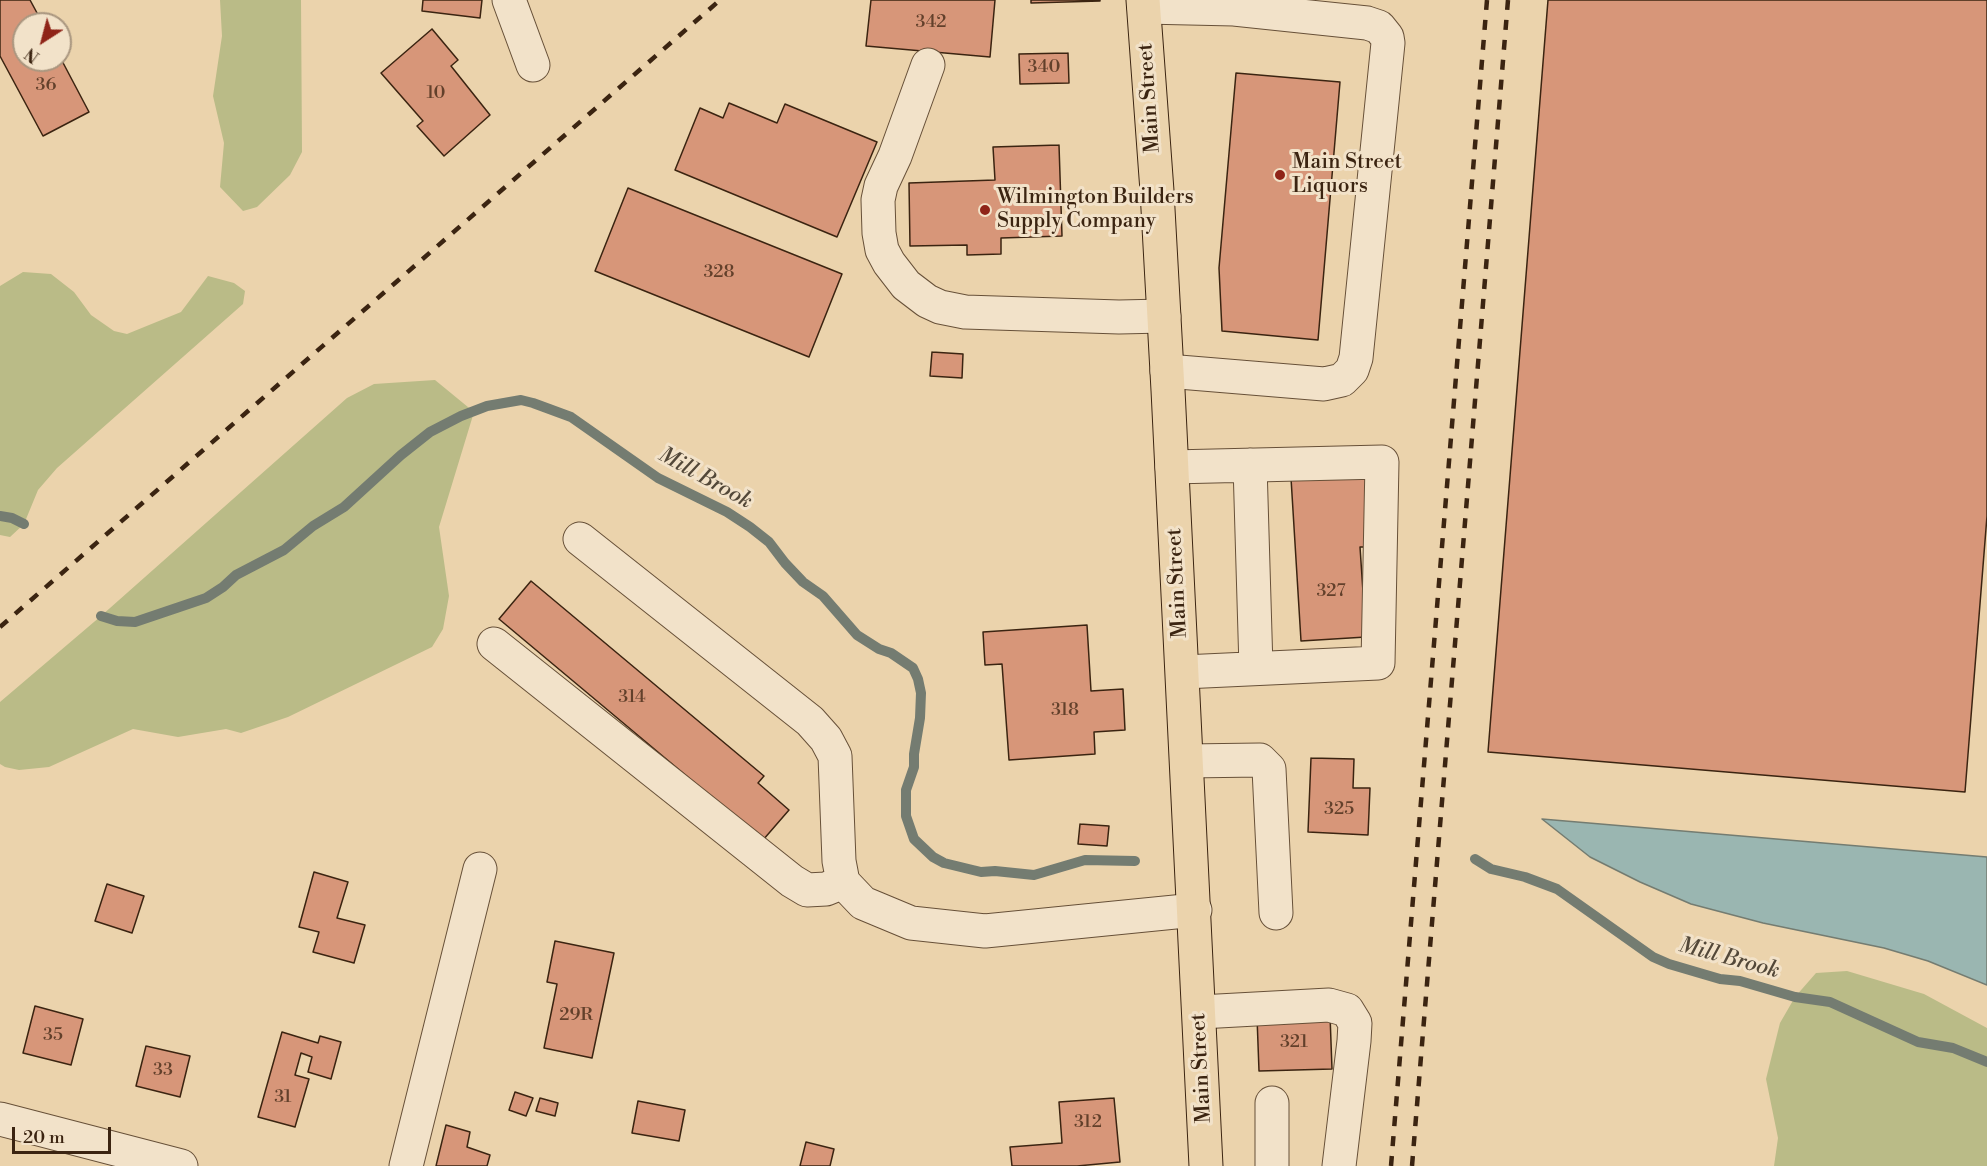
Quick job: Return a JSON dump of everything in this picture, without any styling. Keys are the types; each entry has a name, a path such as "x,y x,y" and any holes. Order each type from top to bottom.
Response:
{"main road":[{"name":"Main Street","path":"1143,3 1167,371 1206,1166"}],"street":[{"path":"509,0 533,65"},
{"path":"1143,3 1234,5 1367,22 1379,27 1387,37 1389,50 1352,370 1342,380 1324,384 1167,371"},
{"path":"928,65 895,156 881,186 878,200 882,250 906,285 934,304 965,312 1119,317 1164,316"},
{"path":"1172,467 1382,462 1378,663 1183,672"},
{"path":"1250,465 1256,668"},
{"path":"580,539 810,721 826,739 835,756 839,861 843,882 863,903 911,923 985,931 1195,910"},
{"path":"494,644 792,881 807,890 826,890 843,882"},
{"path":"1187,761 1260,760 1269,769 1276,913"},
{"path":"406,1166 480,869"},
{"path":"1200,1011 1329,1005 1347,1010 1355,1023 1354,1041 1338,1166"},
{"path":"1272,1103 1272,1166"},
{"path":"0,1119 106,1156 181,1166"}],"green space":[{"path":"220,0 301,0 302,152 290,175 257,207 243,211 220,187 224,143 213,96 222,36"},
{"path":"23,272 51,274 74,292 91,315 114,331 127,334 181,312 208,276 234,283 245,291 243,304 57,468 38,490 24,524 10,537 0,535 0,286"},
{"path":"435,380 474,412 439,527 449,596 443,629 432,647 288,717 241,733 226,729 178,737 133,729 49,767 19,770 0,764 0,702 101,616 347,398 374,384"},
{"path":"1847,971 1924,994 1987,1028 1987,1166 1774,1166 1778,1138 1766,1079 1780,1023 1795,997 1816,973"}],"water":[{"path":"1542,819 1987,857 1987,985 1928,961 1884,948 1763,923 1691,904 1590,857"}],"building":[{"path":"0,0 30,0 36,12 12,12 12,72 68,72 89,112 43,136 0,56"},
{"path":"423,0 482,0 480,18 422,11"},
{"path":"871,0 995,0 990,57 866,46"},
{"path":"1031,0 1100,0 1100,1 1031,3"},
{"path":"1548,0 1987,0 1987,516 1965,792 1488,752"},
{"path":"432,29 458,60 451,66 490,115 444,156 417,126 423,121 381,73"},
{"path":"1068,53 1069,83 1020,84 1019,54"},
{"name":"Main Street Liquors","path":"1236,73 1340,82 1318,340 1222,331 1219,268"},
{"path":"729,103 777,123 785,104 877,142 837,237 675,170 700,108 723,118"},
{"name":"Wilmington Builders Supply Company","path":"1059,145 1062,236 1001,238 1001,254 967,255 967,245 910,246 909,183 995,180 993,147"},
{"path":"628,188 842,274 809,357 595,271"},
{"path":"932,352 963,354 962,378 930,376"},
{"path":"1367,474 1372,547 1360,547 1366,637 1301,641 1291,478"},
{"path":"531,581 764,776 758,783 789,810 763,840 499,619"},
{"path":"1087,625 1091,691 1123,689 1125,730 1094,732 1095,754 1009,760 1002,664 985,665 983,632"},
{"path":"1311,758 1354,759 1353,788 1370,788 1368,835 1308,832"},
{"path":"1080,824 1109,826 1107,846 1078,844"},
{"path":"314,872 348,882 337,918 365,925 354,963 313,952 319,932 299,927"},
{"path":"107,884 144,896 132,933 95,921"},
{"path":"555,941 614,953 592,1058 544,1048 557,984 547,982"},
{"path":"35,1006 83,1019 71,1065 23,1053"},
{"path":"1330,1015 1332,1069 1259,1071 1257,1017"},
{"path":"282,1032 318,1043 320,1036 341,1042 331,1079 308,1072 312,1057 301,1053 295,1075 309,1079 295,1127 258,1117"},
{"path":"146,1046 190,1056 180,1097 136,1086"},
{"path":"515,1092 533,1098 526,1116 509,1110"},
{"path":"540,1098 558,1103 555,1116 536,1111"},
{"path":"1114,1098 1120,1162 1077,1166 1012,1166 1010,1147 1062,1143 1059,1102"},
{"path":"638,1101 685,1110 679,1141 632,1133"},
{"path":"446,1125 470,1132 467,1147 490,1155 487,1166 436,1166"},
{"path":"806,1142 834,1149 830,1166 800,1166"}],"waterway":[{"name":"Mill Brook","path":"101,616 117,621 135,622 206,598 236,575 284,550 313,526 344,507 430,432 487,406 521,400 571,417 658,478 727,512 750,527 769,542 803,582 823,596 857,635 913,668 921,693 920,718 914,767 906,790 906,816 914,839 933,857 944,863 981,872 1034,875 1085,860 1135,861"},
{"name":"Mill Brook","path":"0,516 12,518 24,524"},
{"name":"Mill Brook","path":"1475,859 1491,869 1525,877 1557,889 1653,957 1669,964 1795,997 1830,1002 1918,1042 1953,1048 1987,1062"}],"railway":[{"path":"0,627 720,0"},
{"path":"1391,1166 1487,0"},
{"path":"1412,1166 1508,0"}],"place":[{"name":"Main Street Liquors","path":"1280,175"},
{"name":"Wilmington Builders Supply Company","path":"985,210"}]}
